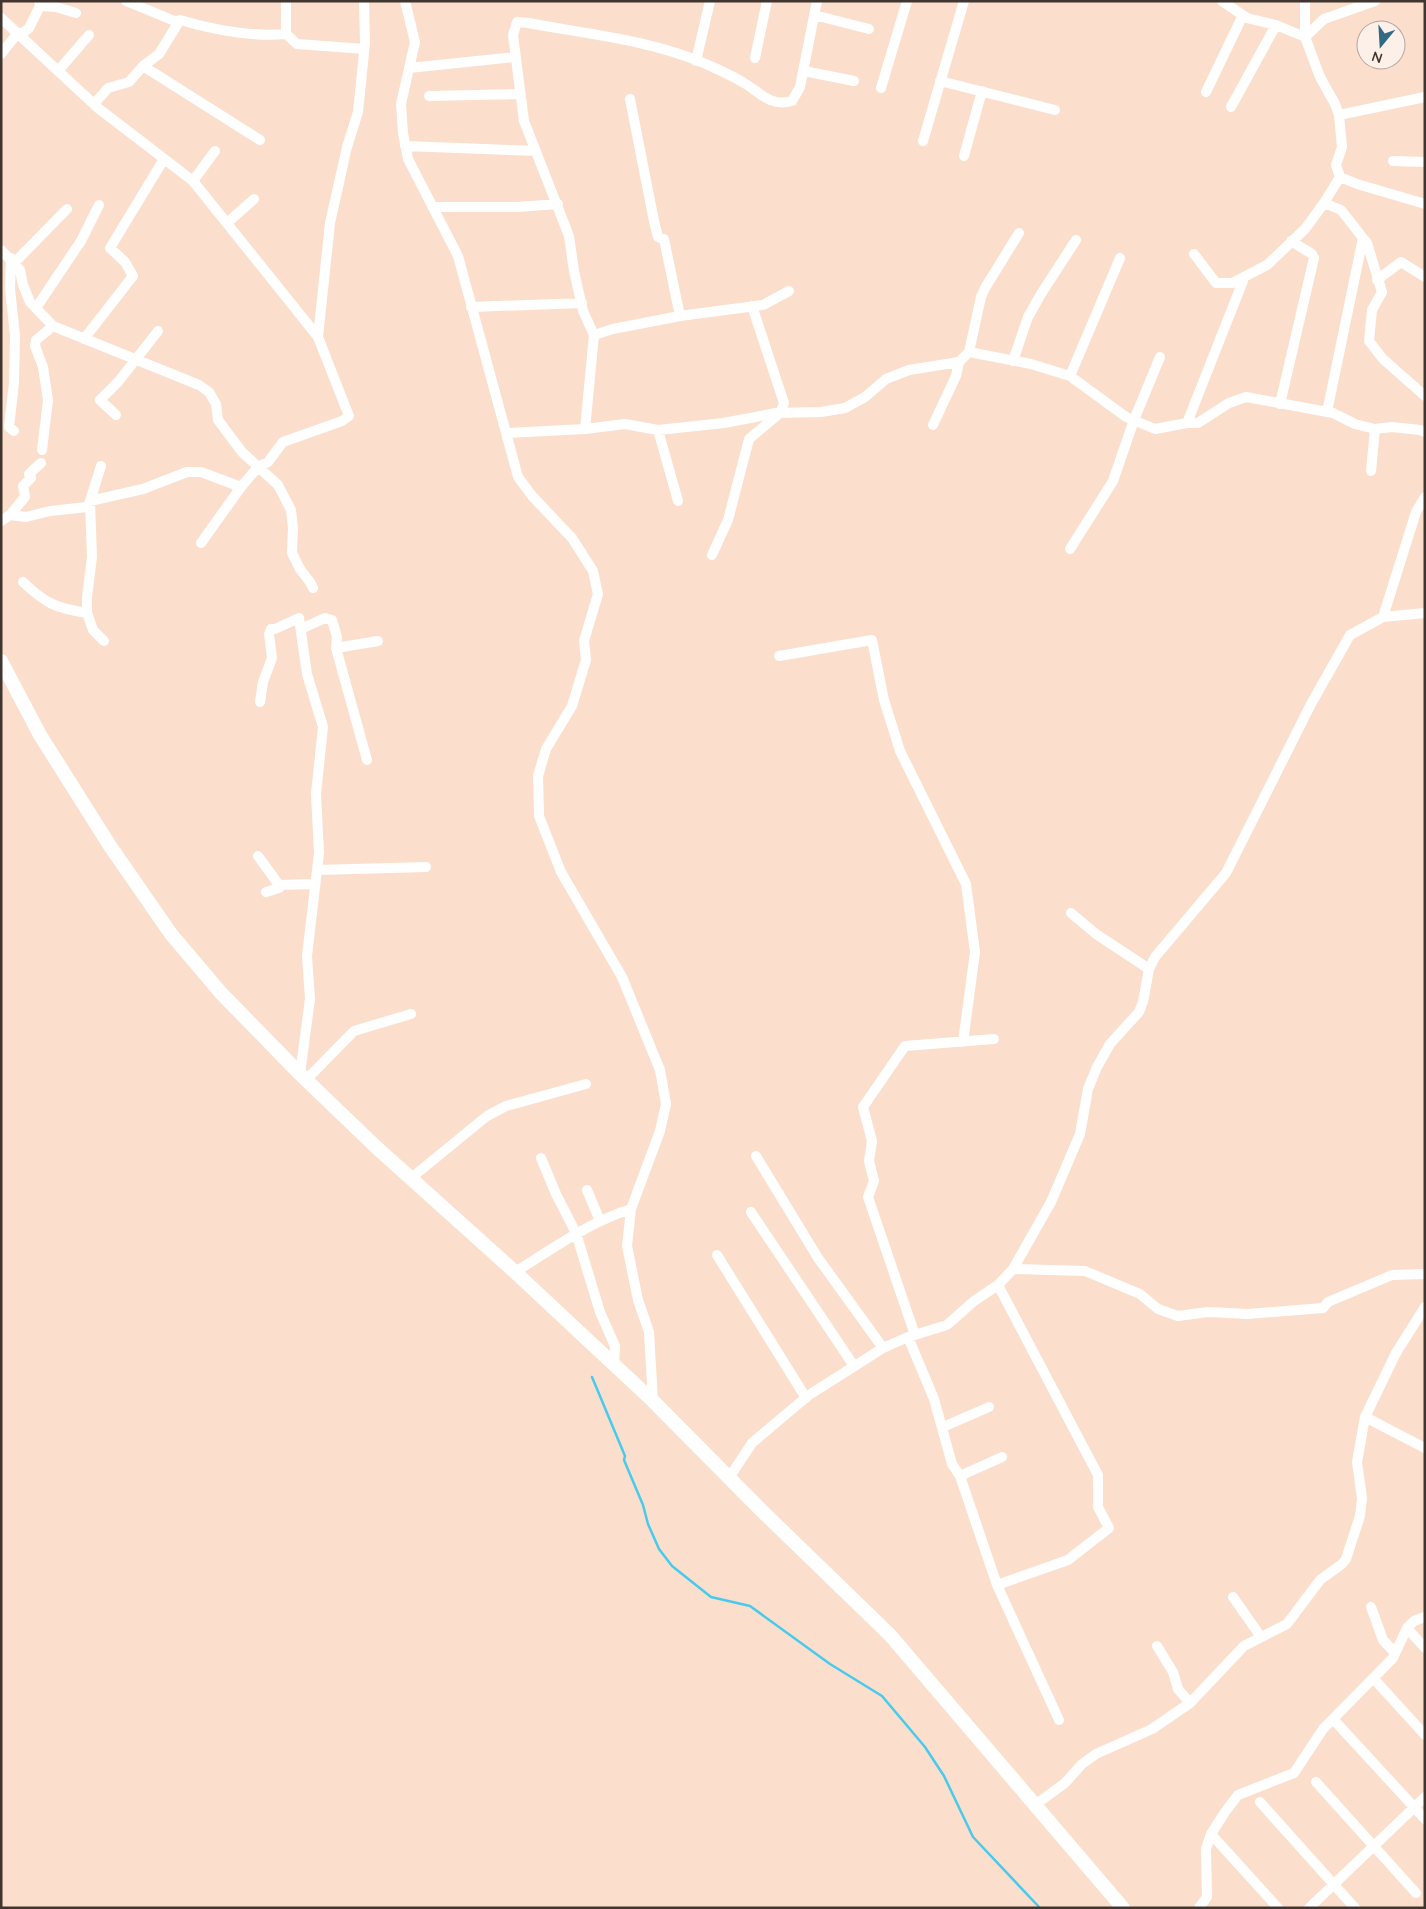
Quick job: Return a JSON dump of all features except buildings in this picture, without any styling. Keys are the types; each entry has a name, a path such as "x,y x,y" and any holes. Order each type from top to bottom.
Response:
{"main road":[{"path":"1,661 40,735 110,846 171,934 221,994 303,1077 410,1179 515,1272 653,1401 890,1635 1123,1908"}],"street":[{"path":"126,1 178,22 180,20 214,30 258,34 286,34 297,44 364,49"},
{"path":"286,1 286,34"},
{"path":"318,337 330,223 347,147 358,112 364,49 364,1"},
{"path":"405,1 415,42 401,104 402,133 408,159 458,256 518,477 533,497 572,538 593,571 598,594 584,641 586,660 572,706 546,749 538,776 539,816 561,872 622,976 660,1070 666,1104 660,1131 631,1209 627,1246 638,1300 649,1332 653,1401"},
{"path":"696,60 710,1"},
{"path":"756,58 767,1"},
{"path":"585,429 594,335 582,303 574,271 569,236 524,121 513,35 517,22 660,47 696,60 744,83 767,100 785,103 792,101 800,87 817,1"},
{"path":"882,88 907,1"},
{"path":"923,141 964,1"},
{"path":"1222,1 1247,18 1276,25 1305,37"},
{"path":"1305,1 1305,37 1320,76 1339,115 1342,147 1336,165 1340,176 1357,184 1425,204"},
{"path":"1336,15 1338,1"},
{"path":"1305,37 1318,23 1375,1"},
{"path":"1,54 17,34 29,28 39,4 58,4 76,13"},
{"path":"814,15 869,29"},
{"path":"1206,92 1243,15"},
{"path":"1,18 94,104 193,181 318,337 349,416 342,421 283,442 268,462 258,467 201,543"},
{"path":"94,104 108,88 129,82 159,54 178,22"},
{"path":"1231,106 1276,25"},
{"path":"58,71 89,35"},
{"path":"409,68 516,57"},
{"path":"144,66 260,140"},
{"path":"804,71 854,81"},
{"path":"940,81 1055,110"},
{"path":"964,156 982,91"},
{"path":"429,96 520,94"},
{"path":"1339,115 1425,97"},
{"path":"630,99 654,221 658,237 664,239 680,316"},
{"path":"405,146 536,151"},
{"path":"193,181 214,152"},
{"path":"84,339 133,276 125,262 110,248 164,160"},
{"path":"1393,161 1425,162"},
{"path":"1194,254 1216,282 1232,283 1267,265 1305,229 1324,203 1340,176"},
{"path":"227,223 254,199"},
{"path":"1324,203 1341,210 1367,243 1374,262 1377,280 1382,292 1372,310 1369,342 1383,359 1425,396"},
{"path":"434,207 517,207 558,204"},
{"path":"36,308 82,241 99,205"},
{"path":"14,431 9,427 14,383 15,335 10,289 13,260 68,209"},
{"path":"933,425 956,376 959,362 969,352 981,297 985,288 1020,232"},
{"path":"1327,412 1363,238"},
{"path":"1013,361 1028,317 1040,294 1076,240"},
{"path":"1280,404 1314,258 1312,254 1291,241"},
{"path":"1,250 13,260 20,270 23,285 30,302 53,326 198,385 209,392 216,404 218,420 242,452 278,485 291,510 293,528 292,553 312,588"},
{"path":"1070,376 1120,258"},
{"path":"1377,280 1401,262 1425,277"},
{"path":"1187,423 1243,281 1242,278"},
{"path":"594,335 613,329 680,316 764,305 789,291"},
{"path":"471,307 582,303"},
{"path":"712,555 728,520 749,438 780,413 784,403 752,306"},
{"path":"42,450 48,400 43,367 35,346 36,340 53,326"},
{"path":"116,415 100,400 118,382 158,331"},
{"path":"969,352 1070,376 1126,417 1155,429 1187,423 1198,423 1229,403 1246,398 1327,412 1355,424 1375,429 1392,427 1423,429"},
{"path":"1070,549 1113,481 1134,420 1160,357"},
{"path":"507,432 585,429 625,424 658,430 724,423 780,413 821,412 845,408 865,397 886,379 909,370 959,362"},
{"path":"1371,471 1375,429"},
{"path":"658,430 678,501"},
{"path":"5,518 25,497 23,486 31,478 29,474 31,471 41,463"},
{"path":"5,518 26,517 50,511 87,507 101,466"},
{"path":"90,501 143,489 187,472 201,472 241,488"},
{"path":"1383,617 1416,512 1425,496"},
{"path":"90,501 92,557 87,613 93,630 104,641"},
{"path":"23,582 42,600 65,610 87,613"},
{"path":"729,1478 752,1443 806,1398 883,1348 911,1336 947,1325 974,1301 998,1285 1013,1269 1051,1202 1080,1134 1088,1089 1097,1067 1110,1044 1139,1012 1143,1002 1149,969 1160,951 1226,873 1311,704 1350,635 1383,617 1425,613"},
{"path":"260,702 263,682 272,658 269,634 271,629 299,618 307,674 322,727 316,794 319,854 308,956 310,999 303,1077"},
{"path":"301,629 325,618 332,620 337,638 336,648 367,760"},
{"path":"336,648 378,640"},
{"path":"779,656 872,640 884,700 900,751 966,884 975,952 963,1042"},
{"path":"258,856 279,886"},
{"path":"317,870 426,868"},
{"path":"266,892 279,888 279,886 315,884"},
{"path":"1071,913 1096,934 1149,969"},
{"path":"303,1077 354,1031 412,1014"},
{"path":"994,1039 905,1046 863,1106 872,1141 869,1161 874,1181 868,1197 911,1336 943,1427 952,1464 960,1476 997,1585 1059,1720"},
{"path":"410,1179 487,1116 506,1106 586,1084"},
{"path":"756,1156 818,1258 883,1348"},
{"path":"541,1158 556,1194 576,1233 600,1312 615,1346 614,1365"},
{"path":"586,1190 600,1221"},
{"path":"515,1272 576,1233 614,1214 631,1209"},
{"path":"752,1212 854,1366"},
{"path":"717,1255 806,1398"},
{"path":"1013,1269 1084,1271 1140,1294 1158,1309 1178,1316 1208,1312 1248,1314 1323,1308 1328,1302 1392,1275 1425,1274"},
{"path":"997,1585 1068,1560 1109,1528 1098,1507 1098,1475 998,1285"},
{"path":"1035,1805 1065,1784 1082,1764 1096,1754 1152,1729 1190,1703 1244,1646 1287,1624 1320,1580 1342,1564 1346,1558 1360,1516 1362,1498 1357,1462 1365,1417 1396,1353 1425,1307"},
{"path":"943,1427 989,1407"},
{"path":"1365,1417 1425,1448"},
{"path":"960,1476 1002,1458"},
{"path":"1233,1597 1261,1637"},
{"path":"1371,1607 1384,1640 1396,1652"},
{"path":"1199,1908 1207,1897 1206,1849 1210,1834 1238,1795 1294,1772 1323,1729 1393,1658 1407,1628 1414,1621 1425,1617"},
{"path":"1407,1628 1425,1648"},
{"path":"1157,1646 1173,1672 1178,1689 1190,1703"},
{"path":"1374,1678 1425,1735"},
{"path":"1333,1719 1425,1819"},
{"path":"1316,1782 1416,1893"},
{"path":"1309,1908 1425,1798"},
{"path":"1260,1802 1354,1908"},
{"path":"1210,1834 1278,1908"}],"waterway":[{"path":"592,1377 625,1456 624,1460 643,1505 648,1524 659,1549 672,1566 711,1597 750,1606 830,1664 882,1696 925,1747 944,1776 973,1837 1040,1908"}]}
